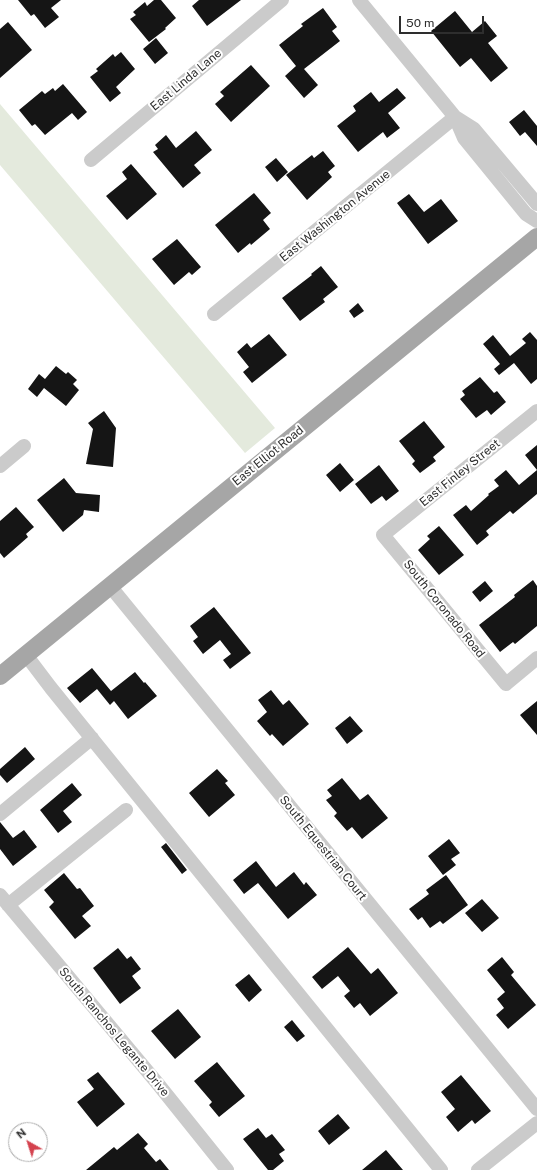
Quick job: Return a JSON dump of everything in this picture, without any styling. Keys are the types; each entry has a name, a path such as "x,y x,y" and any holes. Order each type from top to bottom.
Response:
{"main road":[{"name":"East Elliot Road","path":"0,676 537,237"}],"street":[{"name":"East Linda Lane","path":"91,160 282,0"},
{"path":"359,0 455,117 464,138 526,214 537,221"},
{"path":"455,117 474,129 537,204"},
{"name":"East Washington Avenue","path":"214,314 455,117"},
{"name":"East Finley Street","path":"384,535 537,411"},
{"path":"0,466 24,446"},
{"name":"South Coronado Road","path":"384,535 506,684 537,658"},
{"name":"South Equestrian Court","path":"110,586 537,1109"},
{"path":"26,655 441,1170"},
{"path":"0,814 92,738"},
{"path":"4,900 126,810"},
{"name":"South Ranchos Legante Drive","path":"4,900 158,1084 227,1170"},
{"path":"478,1170 537,1123"}],"shaded area":[{"path":"0,104 275,428 245,453 0,165"}],"building":[{"path":"18,0 61,0 51,8 59,17 45,28 34,14 31,16"},
{"path":"154,0 161,0 176,18 165,28 166,29 149,42 130,19 136,15 133,12 145,2 147,6"},
{"path":"199,0 241,0 207,26 192,6"},
{"path":"323,8 337,27 332,31 340,41 304,69 318,85 304,98 285,76 296,66 279,45 303,26 301,24"},
{"path":"455,11 472,32 485,21 497,36 488,43 508,68 491,82 471,58 460,67 431,31"},
{"path":"8,22 32,50 0,78 0,29"},
{"path":"156,38 168,53 155,64 143,49"},
{"path":"121,52 135,69 116,87 121,93 110,102 90,77 98,71 96,69 113,54 115,57"},
{"path":"251,65 270,86 231,122 215,104 224,96 220,92"},
{"path":"63,84 87,112 78,120 72,113 45,135 35,124 32,126 19,110 42,91 45,94 53,88 55,91"},
{"path":"397,88 406,98 388,113 400,128 387,138 383,132 358,152 337,126 356,111 353,106 371,92 379,102"},
{"path":"524,110 537,126 537,146 525,132 520,136 509,122"},
{"path":"196,131 212,150 194,165 201,173 183,188 153,152 158,149 155,145 166,135 176,148"},
{"path":"323,151 335,166 328,172 332,177 307,200 286,175 312,155 314,158"},
{"path":"276,158 288,172 277,182 265,167"},
{"path":"131,164 157,194 127,220 106,196 127,179 122,172"},
{"path":"254,193 271,213 263,220 270,229 251,245 250,243 238,253 215,225"},
{"path":"409,194 424,212 441,199 458,221 428,244 397,203"},
{"path":"177,239 201,267 192,275 189,272 174,285 152,259"},
{"path":"321,266 338,287 323,299 325,302 300,321 282,298 312,275 311,274"},
{"path":"358,303 364,311 354,318 349,311"},
{"path":"530,332 537,340 537,379 531,384 514,363 499,375 494,369 500,364 483,344 493,335 510,356 526,343 522,339"},
{"path":"269,334 287,355 252,383 243,372 249,367 237,352 247,343 251,348"},
{"path":"56,366 66,374 68,372 77,380 73,384 79,390 66,406 44,388 37,397 28,389 39,374 45,379"},
{"path":"480,377 494,393 497,391 506,402 491,415 487,410 476,418 460,399 465,395 462,391"},
{"path":"104,411 116,428 113,467 86,464 93,429 88,423"},
{"path":"424,421 445,447 433,457 436,461 420,473 412,464 415,461 399,441"},
{"path":"537,445 537,470 525,455"},
{"path":"340,463 354,480 340,492 326,475"},
{"path":"379,465 399,491 386,501 382,496 371,504 355,484"},
{"path":"506,470 519,485 537,470 537,494 513,514 510,511 486,531 489,535 477,545 453,515 466,505 471,511 489,495 488,494 499,486 494,480"},
{"path":"64,478 76,493 100,495 99,512 84,510 83,515 63,532 37,500"},
{"path":"16,507 34,527 26,534 28,537 4,558 0,553 0,521"},
{"path":"439,526 464,555 439,575 418,550 430,539 427,536"},
{"path":"533,580 537,586 537,626 515,644 513,642 500,652 479,625 515,597 514,595"},
{"path":"485,581 493,591 480,602 472,592"},
{"path":"214,607 251,653 230,669 223,660 231,654 220,640 203,654 193,641 198,637 190,626"},
{"path":"92,668 111,691 135,672 157,696 128,719 114,701 110,705 97,689 80,703 67,688"},
{"path":"271,690 283,705 289,700 309,724 283,746 272,734 270,736 257,721 267,712 258,700"},
{"path":"537,701 537,735 520,715"},
{"path":"350,716 363,731 347,744 335,728"},
{"path":"25,747 35,759 7,783 0,775 0,769"},
{"path":"217,769 228,781 225,783 235,795 209,817 189,793"},
{"path":"342,778 360,800 368,794 388,818 362,839 352,827 347,831 334,816 337,813 326,800 332,796 327,790"},
{"path":"72,783 82,795 63,811 72,822 58,833 40,810"},
{"path":"0,822 13,838 24,830 37,847 13,866 0,849"},
{"path":"449,839 460,853 451,859 456,865 443,875 428,856"},
{"path":"166,843 187,870 182,874 161,847"},
{"path":"256,861 276,887 294,872 304,885 306,882 317,895 288,919 258,883 244,894 233,880"},
{"path":"64,873 77,889 80,888 94,906 82,916 91,926 75,939 49,907 54,902 44,890"},
{"path":"446,875 468,905 443,924 440,921 430,928 422,917 418,920 409,909 429,894 426,890"},
{"path":"482,899 499,918 482,932 465,913"},
{"path":"348,947 371,974 378,968 398,993 370,1016 360,1003 354,1008 344,996 350,991 338,976 322,989 312,977"},
{"path":"118,948 127,959 131,956 141,969 132,976 141,988 120,1004 93,968"},
{"path":"502,957 514,972 511,975 536,1005 508,1029 496,1015 504,1008 497,999 505,992 487,970"},
{"path":"249,974 262,990 249,1002 235,985"},
{"path":"178,1009 201,1037 175,1059 151,1031"},
{"path":"292,1020 305,1036 297,1042 284,1027"},
{"path":"217,1062 245,1096 219,1117 209,1105 212,1102 194,1081"},
{"path":"98,1072 125,1104 97,1127 77,1102 94,1089 87,1080"},
{"path":"461,1075 491,1111 475,1124 472,1120 458,1132 446,1117 455,1109 441,1092"},
{"path":"338,1114 350,1128 329,1145 318,1131"},
{"path":"258,1128 266,1138 272,1134 285,1150 279,1154 284,1161 273,1170 268,1170 243,1139"},
{"path":"138,1133 148,1144 144,1148 156,1162 160,1159 169,1170 86,1170 114,1147 117,1150"},
{"path":"386,1150 403,1170 362,1170"}]}
